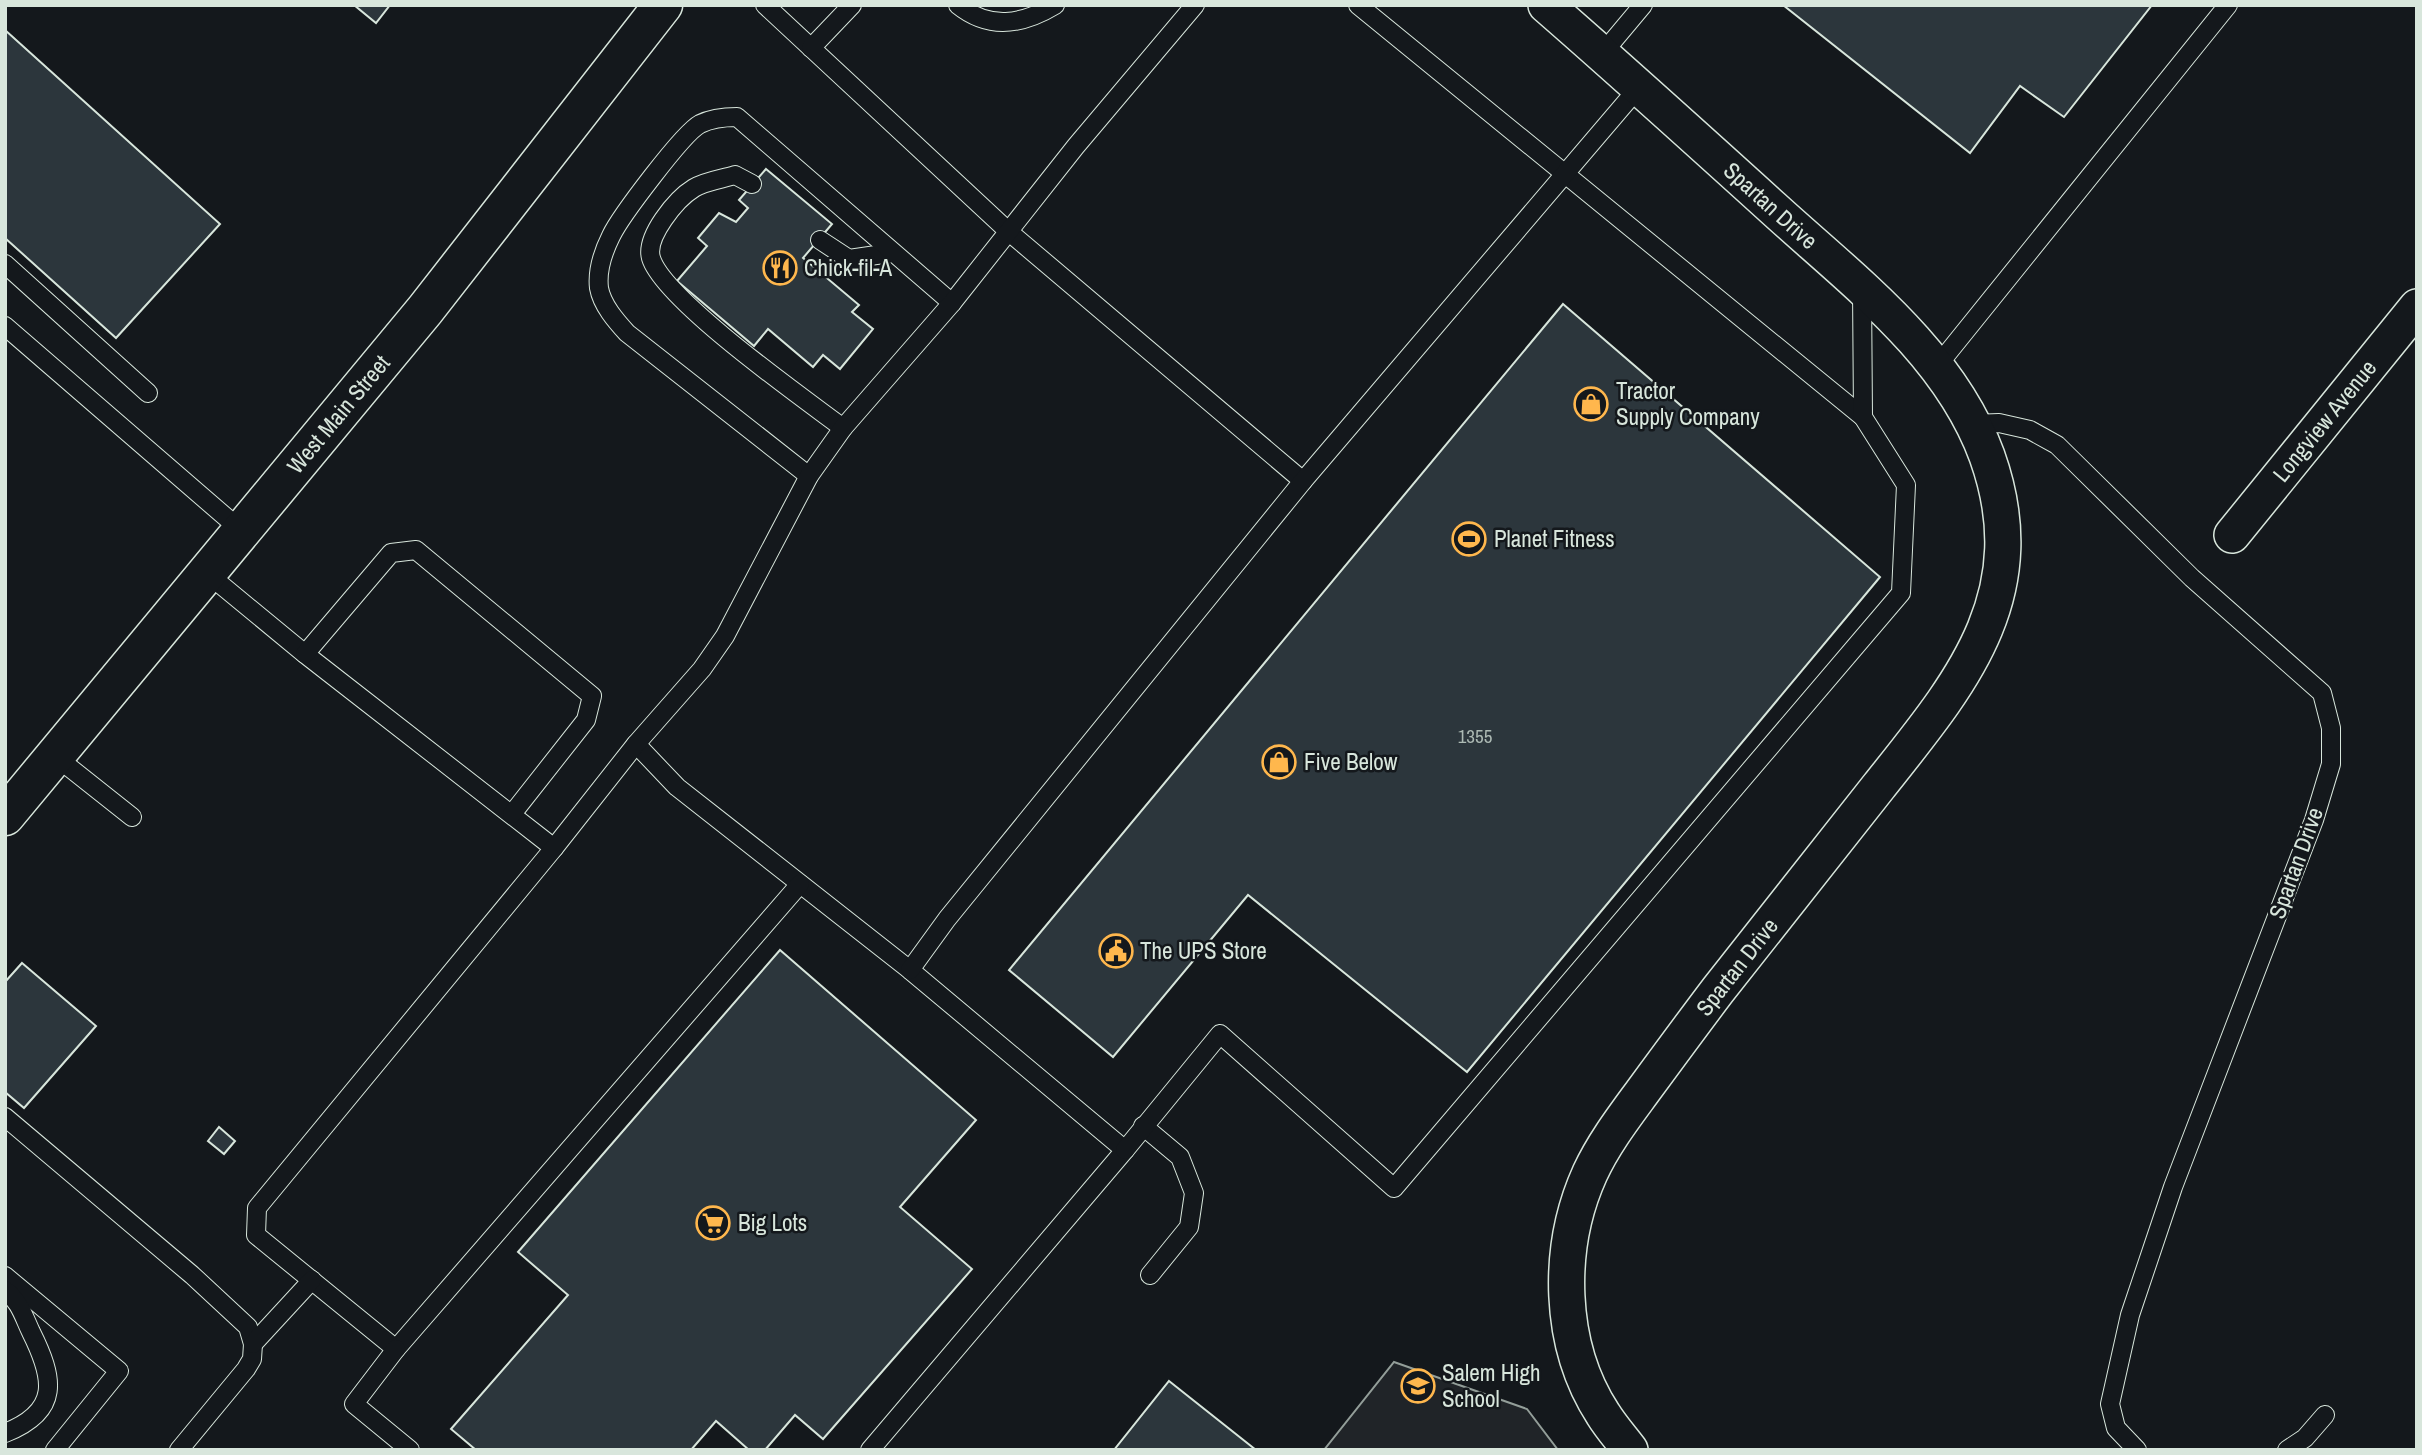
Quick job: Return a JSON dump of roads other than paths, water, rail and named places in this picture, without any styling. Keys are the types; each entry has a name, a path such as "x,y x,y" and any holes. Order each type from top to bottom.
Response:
{"main road":[{"name":"West Main Street","path":"5,816 425,310 654,9"}],"street":[{"name":"Spartan Drive","path":"1546,5 1862,289 1938,365 1973,424 1995,483 2001,522 2001,561 1996,600 1984,637 1945,704 1696,1018 1608,1139 1589,1176 1573,1225 1567,1266 1568,1317 1580,1368 1601,1413 1630,1450"},
{"name":"Longview Avenue","path":"2232,535 2417,307"}],"lane":[{"path":"765,5 1008,231 1303,481"},
{"path":"811,48 852,5"},
{"path":"958,5 973,17 992,22 1016,23 1055,5"},
{"path":"396,1349 256,1235 257,1208 554,848 636,744 702,669 725,636 810,476 843,428 952,303 1008,231 1195,5"},
{"path":"870,1450 1220,1034 1394,1188 1901,593 1906,485 1863,417 1358,5"},
{"path":"1602,54 1643,5"},
{"path":"1938,365 2228,5"},
{"path":"910,970 947,919 1303,481 1639,87"},
{"path":"810,476 626,333 611,314 599,289 601,262 611,235 683,139 699,124 719,117 737,117 890,253 952,303"},
{"path":"752,184 735,174 693,188 655,229 649,244 650,256 658,275 678,296 775,377 843,428"},
{"path":"820,240 849,259 890,253"},
{"path":"5,264 148,393"},
{"path":"1862,289 1863,417"},
{"path":"5,326 243,531"},
{"name":"Spartan Drive","path":"1973,424 1999,423 2030,430 2057,445 2193,578 2322,693 2332,728 2331,764 2314,820 2173,1187 2130,1315 2110,1404 2116,1428 2137,1450"},
{"path":"305,654 391,553 416,550 592,696 586,720 512,814"},
{"path":"208,574 305,654 554,848"},
{"path":"636,744 677,787 910,970 1125,1150"},
{"path":"55,757 132,817"},
{"path":"410,1450 354,1404 396,1349 800,884"},
{"path":"5,1117 192,1275 248,1327 253,1344 252,1359 179,1450"},
{"path":"1143,1126 1181,1157 1194,1192 1189,1227 1150,1275"},
{"path":"5,1276 119,1371 55,1450"},
{"path":"253,1344 312,1280"},
{"path":"5,1290 18,1301 44,1357 50,1384 43,1407 27,1424 5,1433"},
{"path":"2287,1450 2305,1438 2326,1415"}],"place":[{"name":"Chick-fil-A","path":"780,268"},
{"name":"Tractor Supply Company","path":"1591,404"},
{"name":"Planet Fitness","path":"1469,539"},
{"name":"Five Below","path":"1279,762"},
{"name":"The UPS Store","path":"1116,951"},
{"name":"Big Lots","path":"713,1223"},
{"name":"Salem High School","path":"1418,1386"}]}
